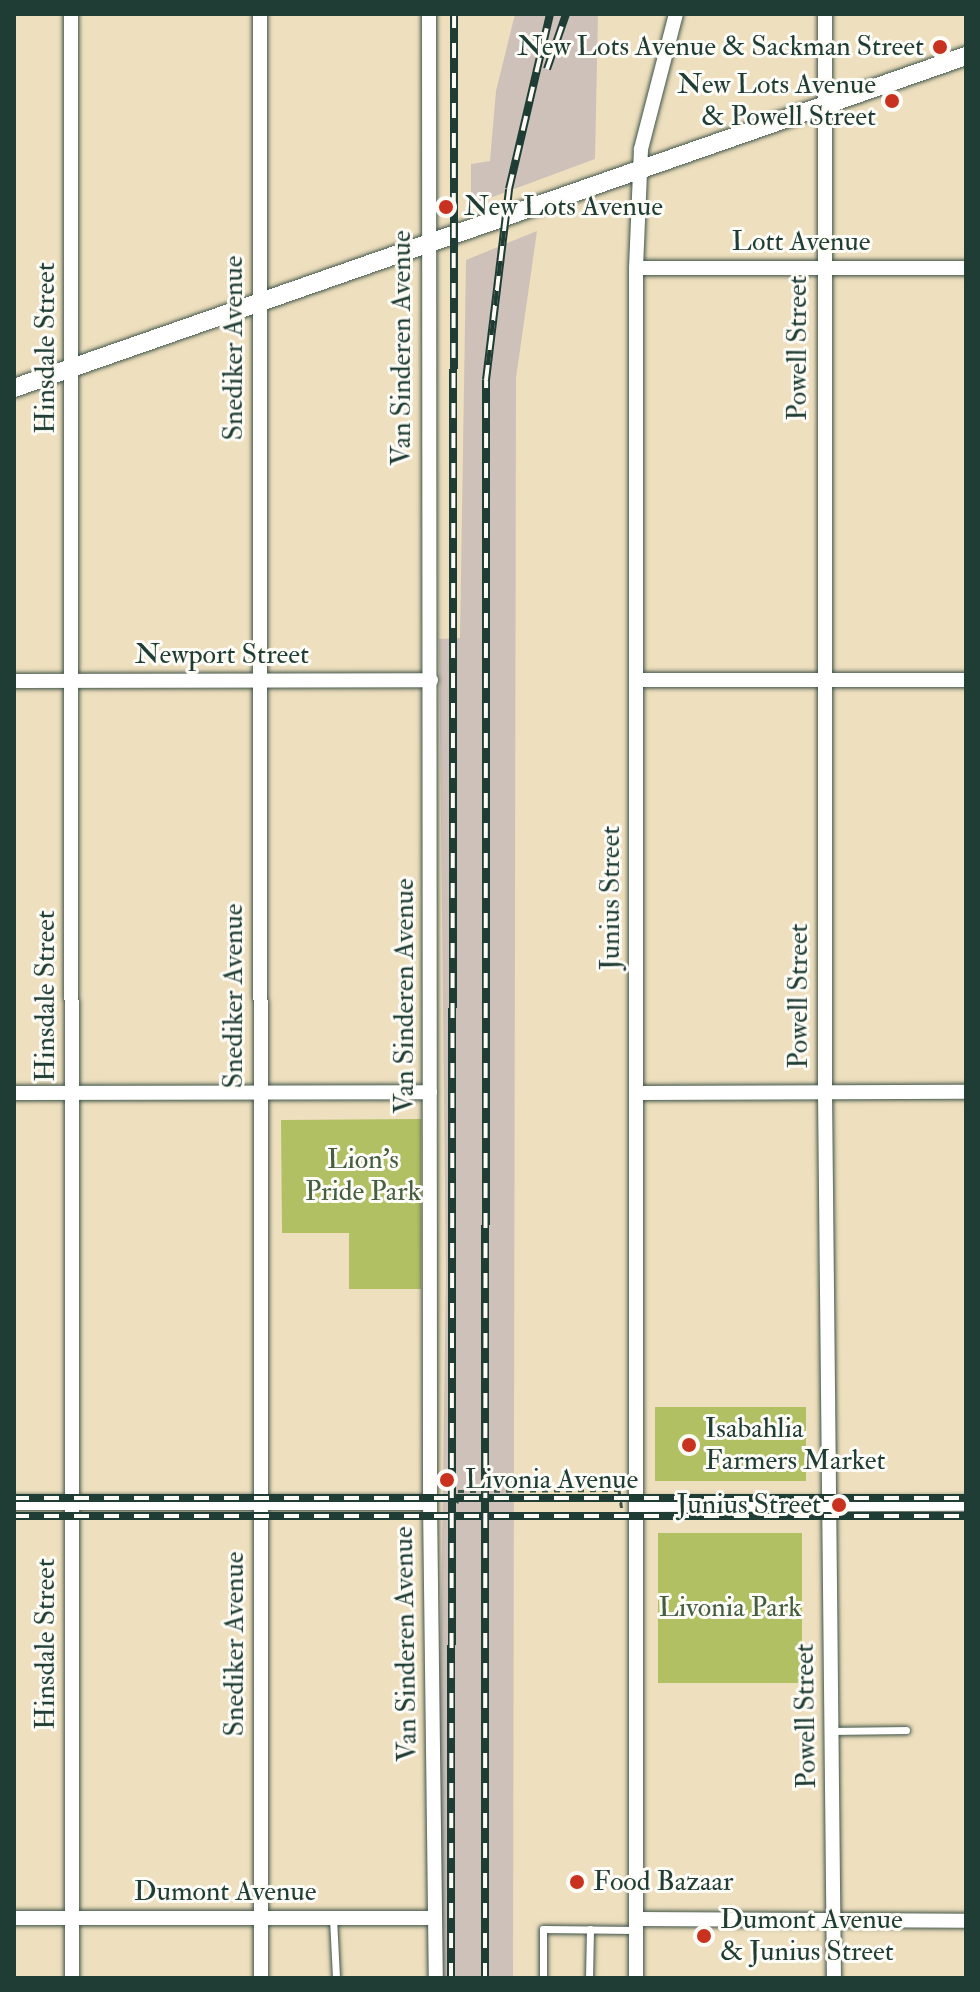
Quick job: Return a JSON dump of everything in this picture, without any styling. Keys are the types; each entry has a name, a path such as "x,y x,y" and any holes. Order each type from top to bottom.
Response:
{"street":[{"name":"Hinsdale Street","path":"71,14 72,1978"},
{"name":"Snediker Avenue","path":"260,14 261,1978"},
{"name":"Van Sinderen Avenue","path":"429,14 430,1092 436,1978"},
{"name":"Junius Street","path":"636,1978 636,268 640,171 646,124 676,14"},
{"name":"Powell Street","path":"825,14 825,1093 834,1978"},
{"path":"14,388 966,56"},
{"name":"Lott Avenue","path":"636,268 966,268"},
{"name":"Newport Street","path":"14,681 431,680"},
{"path":"637,680 966,680"},
{"path":"14,1093 430,1092"},
{"path":"637,1093 966,1092"},
{"path":"14,1503 434,1501"},
{"path":"638,1505 966,1504"},
{"name":"Dumont Avenue","path":"14,1918 435,1918"},
{"path":"636,1924 966,1921"}],"lane":[{"path":"833,1731 906,1730"},
{"path":"333,1918 336,1978"},
{"path":"543,1978 543,1929 590,1929 636,1924"},
{"path":"589,1978 590,1929"}],"path":[{"path":"434,1501 457,1503 458,1491 619,1490"}],"shaded area":[{"path":"515,14 598,14 595,159 471,205 471,164 490,161 496,91"},
{"path":"537,231 516,378 513,1978 443,1978 439,1759 446,1274 439,639 460,638 466,260"}],"green space":[{"name":"Lion's Pride Park","path":"421,1119 421,1289 349,1289 349,1233 282,1233 281,1120"},
{"path":"655,1407 806,1407 806,1481 655,1481"},
{"name":"Livonia Park","path":"658,1533 802,1533 802,1683 658,1683"}],"railway":[{"path":"451,1978 454,14"},
{"path":"485,1978 486,380 509,189 550,14"},
{"path":"547,69 566,14"},
{"path":"14,1498 966,1498"},
{"path":"14,1516 966,1516"}],"place":[{"name":"New Lots Avenue & Sackman Street","path":"940,47"},
{"name":"New Lots Avenue & Powell Street","path":"892,101"},
{"name":"New Lots Avenue","path":"446,207"},
{"name":"Isabahlia Farmers Market","path":"689,1445"},
{"name":"Livonia Avenue","path":"447,1480"},
{"name":"Junius Street","path":"839,1505"},
{"name":"Food Bazaar","path":"577,1882"},
{"name":"Dumont Avenue & Junius Street","path":"704,1936"}]}
